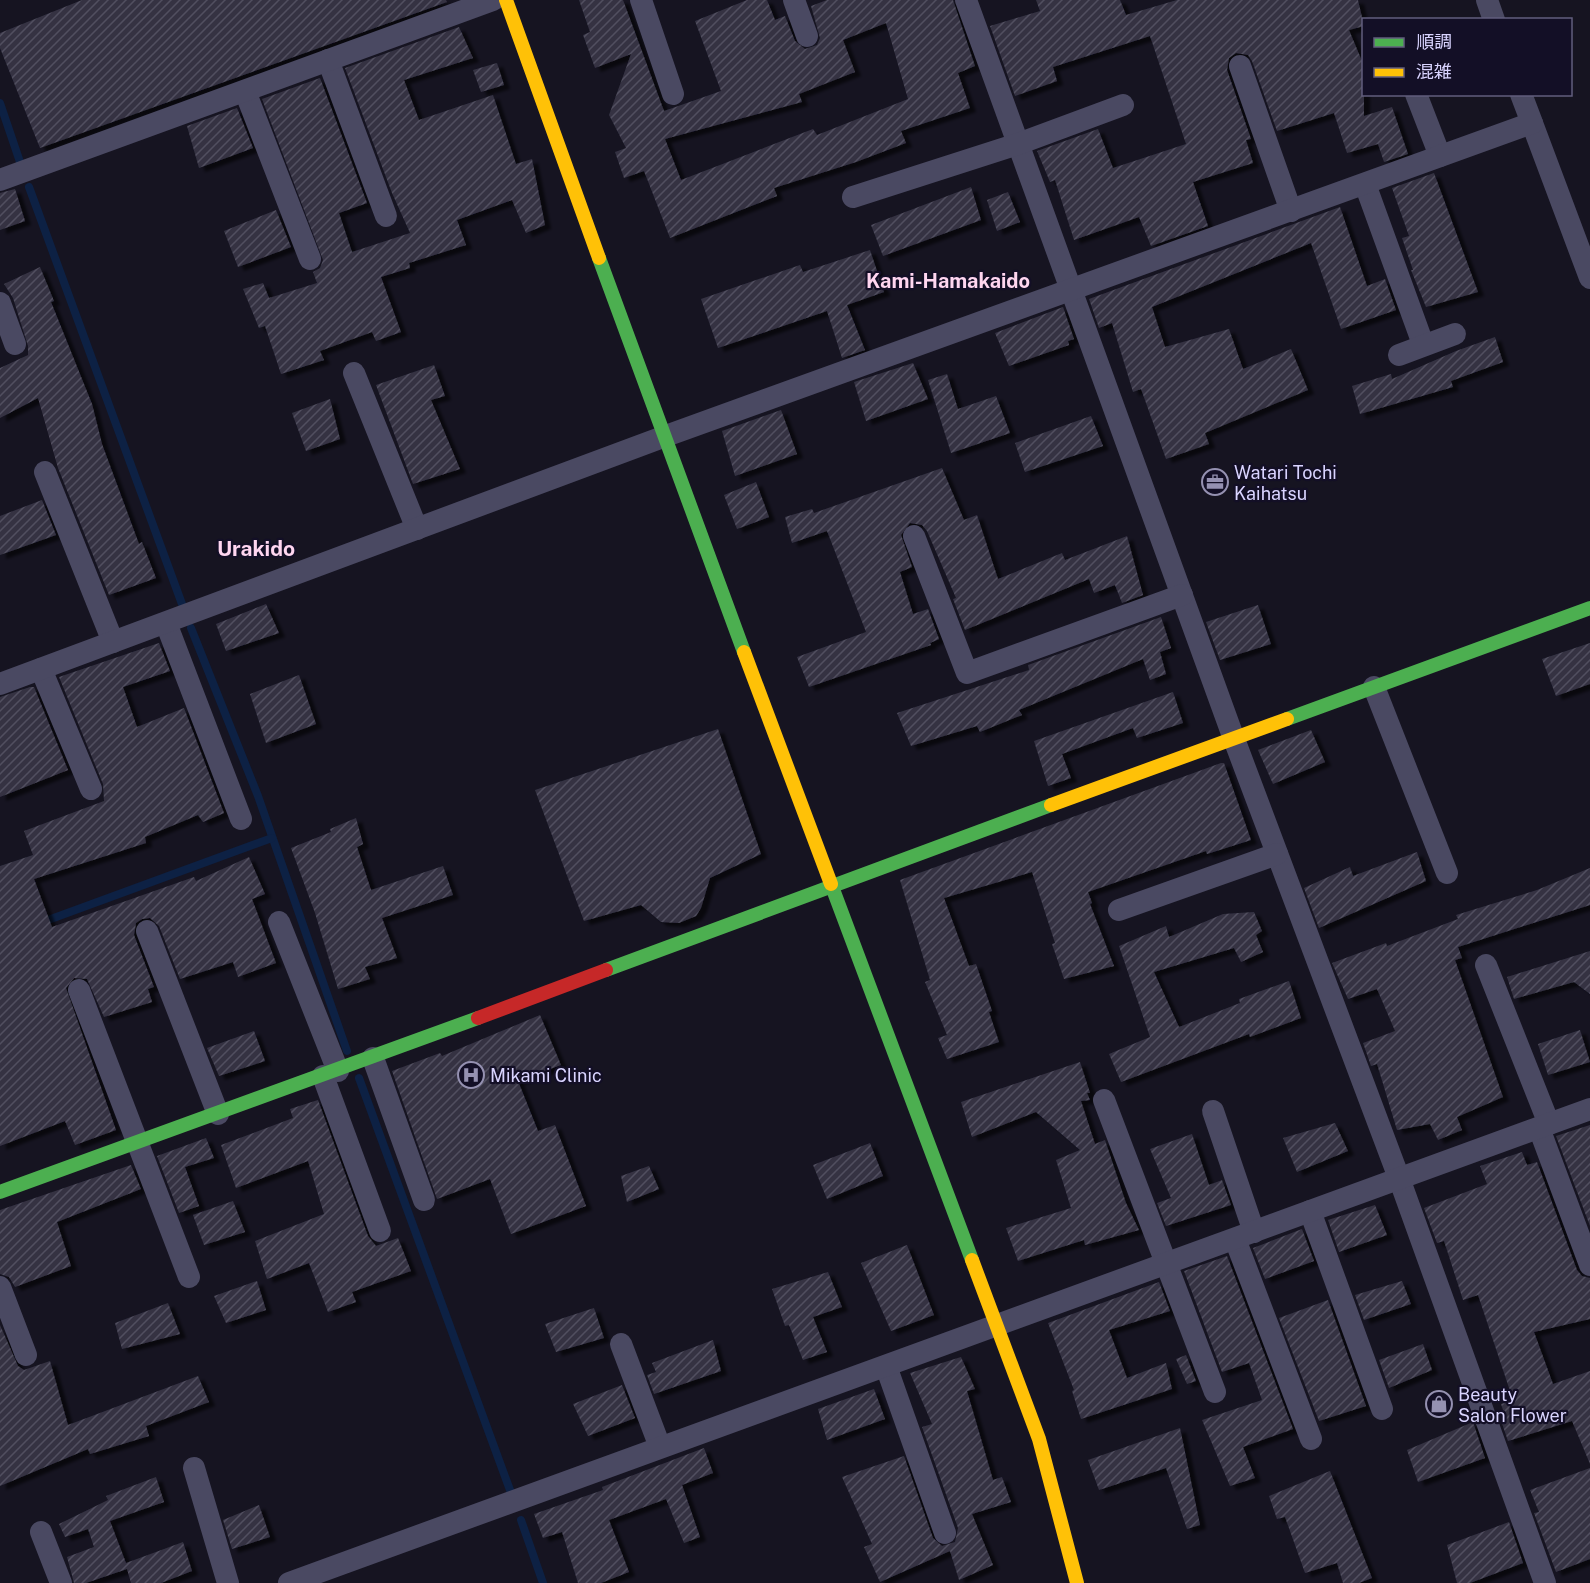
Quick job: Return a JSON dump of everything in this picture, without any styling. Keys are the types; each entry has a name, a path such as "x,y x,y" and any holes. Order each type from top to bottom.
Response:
{"street":[{"path":"0,180 493,0"},
{"path":"506,0 663,437 829,886 1039,1439 1057,1499 1077,1583"},
{"path":"641,0 673,93"},
{"path":"794,0 807,36"},
{"path":"966,0 1234,739 1399,1178 1545,1583"},
{"path":"1487,0 1493,18"},
{"path":"328,60 386,216"},
{"path":"1240,66 1291,211"},
{"path":"246,91 310,259"},
{"path":"1417,96 1440,156"},
{"path":"1522,96 1590,278"},
{"path":"853,197 1018,144 1123,105"},
{"path":"0,684 663,437 1532,123"},
{"path":"1365,184 1423,344"},
{"path":"0,303 15,344"},
{"path":"1399,355 1423,344 1455,334"},
{"path":"354,372 417,529"},
{"path":"45,472 112,642"},
{"path":"914,536 967,673 1182,596"},
{"path":"0,1192 330,1074 829,886 1590,608"},
{"path":"166,623 241,819"},
{"path":"40,669 91,789"},
{"path":"1374,687 1447,873"},
{"path":"1119,910 1277,854"},
{"path":"279,922 380,1232"},
{"path":"147,931 218,1114"},
{"path":"1486,965 1544,1126 1590,1265"},
{"path":"79,990 189,1277"},
{"path":"373,1058 424,1200"},
{"path":"1104,1100 1215,1392"},
{"path":"289,1583 660,1447 995,1328 1590,1109"},
{"path":"1213,1112 1245,1235 1311,1438"},
{"path":"1310,1211 1382,1409"},
{"path":"0,1287 26,1355"},
{"path":"621,1344 660,1447"},
{"path":"886,1366 945,1533"},
{"path":"194,1468 228,1583"},
{"path":"41,1532 62,1583"}],"building":[{"path":"82,0 446,0 447,2 40,148 0,48 0,33"},
{"path":"579,0 623,0 664,111 721,91 695,21 747,0 767,0 775,20 785,16 795,41 805,49 817,45 820,38 811,6 827,0 953,0 975,66 958,73 970,108 901,131 906,143 856,162 774,188 777,196 670,238 644,171 624,178 615,152 626,148 609,115 631,54 595,68 583,35 590,32","holes":["886,23 908,99 817,135 813,129 681,180 665,139 802,102 799,94 855,72 843,40"]},
{"path":"1036,0 1120,0 1126,15 1177,0 1358,0 1362,27 1349,30 1362,61 1364,116 1392,107 1408,154 1384,162 1378,144 1347,153 1334,113 1277,131 1252,61 1248,55 1236,53 1229,58 1227,70 1251,139 1246,140 1253,163 1193,182 1208,226 1151,246 1139,217 1074,240 1055,180 1050,182 1037,151 1098,129 1113,168 1186,144 1150,36 1053,67 1057,81 1015,96 990,26 1040,11"},
{"path":"459,27 473,58 404,80 419,120 493,95 516,164 532,159 545,225 526,233 512,200 457,220 466,245 409,263 410,268 381,277 401,332 376,341 372,332 320,351 324,360 281,374 265,326 259,328 243,289 263,283 269,298 317,283 313,272 320,268 323,260 262,99 320,78 367,203 339,213 352,252 410,233 392,193 345,68"},
{"path":"497,63 504,85 481,92 473,70"},
{"path":"237,108 253,148 199,168 187,126"},
{"path":"1434,173 1478,292 1426,307 1411,270 1413,270 1402,238 1409,236 1392,188"},
{"path":"971,187 981,220 883,256 871,225"},
{"path":"15,189 25,221 0,230 0,193"},
{"path":"1008,192 1020,222 997,231 987,200"},
{"path":"1340,207 1367,286 1385,279 1396,310 1341,329 1311,243 1152,307 1165,347 1229,329 1243,369 1291,349 1308,390 1205,433 1209,444 1166,459 1141,389 1133,392 1112,323 1099,328 1089,299"},
{"path":"276,210 291,247 238,267 224,231"},
{"path":"870,250 884,292 847,305 865,350 842,358 827,311 718,348 701,299 800,265 803,272"},
{"path":"40,267 54,301 51,302 92,404 102,444 139,544 142,542 156,578 109,595 58,468 38,398 0,418 0,368 28,355 28,346 13,298 4,284"},
{"path":"1063,307 1074,339 1068,341 1069,345 1009,366 995,333"},
{"path":"1495,337 1503,362 1451,381 1453,387 1360,414 1352,386 1391,374 1392,379"},
{"path":"913,363 928,399 866,421 854,382"},
{"path":"434,365 445,396 431,400 460,469 413,484 376,385"},
{"path":"947,374 958,409 996,396 1010,433 951,453 928,380"},
{"path":"330,399 340,439 306,451 292,413"},
{"path":"781,410 797,454 735,476 722,431"},
{"path":"1091,416 1103,446 1025,472 1015,443"},
{"path":"942,468 964,520 977,515 998,579 1062,553 1065,560 1127,536 1143,595 1122,603 1115,585 1094,593 1089,579 965,630 953,599 956,598 927,531 922,525 910,523 901,535 912,567 900,572 913,614 928,609 939,639 930,643 931,645 809,687 797,657 866,632 827,531 792,543 785,517 812,509 814,513"},
{"path":"756,482 769,517 737,529 724,495"},
{"path":"42,500 56,535 0,555 0,516"},
{"path":"266,604 279,633 226,651 216,624"},
{"path":"1258,605 1271,644 1220,660 1206,622"},
{"path":"1161,617 1171,648 1160,652 1166,674 1150,680 1143,659 1019,710 1022,715 980,732 977,726 911,746 897,713 1029,670 1028,665"},
{"path":"159,643 170,671 123,687 137,727 184,708 224,813 203,822 198,815 145,837 146,843 34,879 52,927 194,877 196,881 249,857 265,894 252,899 276,963 238,977 233,962 180,979 159,926 150,918 142,919 136,923 134,935 154,987 148,989 152,1002 104,1017 87,979 74,978 66,988 116,1130 75,1145 65,1121 0,1146 0,866 33,855 24,831 104,801 103,784 59,677"},
{"path":"1590,643 1590,684 1556,696 1542,659"},
{"path":"299,675 316,724 266,743 250,694"},
{"path":"34,687 68,770 0,797 0,697"},
{"path":"1173,692 1183,723 1137,738 1133,728 1062,754 1071,778 1048,786 1034,741"},
{"path":"718,729 761,854 710,878 701,908 696,916 679,923 661,922 641,905 584,921 535,790"},
{"path":"1311,730 1325,762 1273,784 1258,750"},
{"path":"1224,763 1251,840 1207,854 1206,851 1088,892 1092,903 1090,904 1114,966 1064,979 1032,872 944,898 969,966 976,964 992,1011 989,1012 999,1042 947,1059 938,1038 947,1035 925,982 930,980 900,880"},
{"path":"356,818 363,844 357,847 371,890 443,866 453,895 382,918 397,958 365,967 370,979 338,989 315,913 291,848 331,832 330,829"},
{"path":"1417,852 1426,881 1319,928 1304,888 1350,867 1353,876"},
{"path":"1590,868 1590,905 1458,947 1462,958 1455,960 1503,1097 1457,1117 1462,1130 1438,1140 1430,1124 1397,1130 1377,1064 1371,1066 1363,1043 1395,1031 1377,989 1348,999 1332,963 1386,943 1387,946 1458,919 1456,915 1537,890"},
{"path":"1254,912 1262,931 1256,935 1263,952 1241,962 1234,948 1154,972 1179,1027 1240,1003 1239,999 1289,981 1301,1018 1250,1037 1249,1034 1121,1082 1109,1054 1150,1037 1119,946 1166,926 1169,937 1223,914"},
{"path":"1590,951 1590,994 1574,982 1514,999 1507,977"},
{"path":"540,1015 561,1065 518,1081 538,1131 555,1125 586,1206 511,1234 490,1179 437,1199 392,1071 440,1053 442,1056"},
{"path":"1580,1030 1590,1062 1548,1075 1538,1044"},
{"path":"254,1031 265,1061 219,1076 207,1048"},
{"path":"1080,1062 1090,1093 1087,1093 1090,1100 1081,1101 1095,1144 1105,1140 1126,1203 1139,1230 1085,1245 1084,1240 1018,1261 1006,1228 1071,1208 1056,1160 1080,1150 1036,1112 972,1137 961,1102"},
{"path":"318,1100 368,1236 376,1246 398,1238 411,1271 352,1292 356,1302 328,1312 309,1263 267,1279 255,1241 324,1214 308,1161 236,1188 221,1145 293,1118 290,1109"},
{"path":"1335,1123 1348,1151 1297,1172 1283,1138"},
{"path":"1590,1125 1590,1226 1556,1136"},
{"path":"1192,1134 1209,1185 1222,1180 1231,1205 1166,1226 1157,1203 1171,1198 1150,1149"},
{"path":"206,1138 214,1158 185,1167 199,1206 179,1213 157,1156"},
{"path":"870,1143 883,1176 827,1199 813,1165"},
{"path":"1522,1152 1527,1165 1537,1162 1577,1270 1582,1276 1590,1278 1590,1319 1534,1332 1553,1384 1590,1371 1590,1464 1572,1421 1508,1441 1498,1412 1503,1410 1501,1404 1513,1400 1478,1295 1463,1300 1444,1241 1437,1243 1424,1208 1487,1184 1480,1166"},
{"path":"131,1165 141,1189 57,1222 71,1266 15,1287 9,1277 0,1274 0,1210"},
{"path":"649,1166 659,1189 627,1202 621,1176"},
{"path":"233,1201 245,1232 204,1245 193,1215"},
{"path":"1375,1205 1387,1235 1339,1252 1328,1220"},
{"path":"1302,1229 1314,1261 1265,1279 1253,1248"},
{"path":"907,1245 934,1315 891,1331 861,1263"},
{"path":"1227,1256 1293,1429 1243,1447 1255,1478 1230,1486 1202,1420 1262,1400 1249,1363 1222,1372 1184,1271"},
{"path":"828,1272 842,1307 813,1317 827,1352 803,1360 789,1325 785,1326 772,1289"},
{"path":"257,1281 266,1310 226,1323 214,1296"},
{"path":"1402,1281 1411,1304 1364,1320 1355,1295"},
{"path":"1159,1282 1170,1311 1109,1330 1127,1378 1166,1363 1172,1389 1081,1419 1072,1391 1074,1390 1048,1323"},
{"path":"1328,1300 1366,1406 1319,1421 1279,1318"},
{"path":"168,1303 180,1334 122,1349 115,1323"},
{"path":"594,1308 604,1338 556,1352 545,1324"},
{"path":"0,1325 18,1366 24,1370 50,1361 68,1425 198,1376 209,1402 146,1426 149,1436 90,1454 88,1449 0,1486"},
{"path":"713,1340 721,1371 654,1394 647,1375 656,1372 652,1363"},
{"path":"1423,1344 1432,1370 1389,1388 1379,1360"},
{"path":"1186,1355 1196,1381 1187,1384 1176,1359"},
{"path":"961,1357 975,1389 967,1391 993,1480 1002,1477 1011,1502 972,1514 993,1565 959,1580 950,1551 880,1582 864,1547 872,1544 842,1477 904,1456 933,1538 942,1546 955,1542 958,1528 922,1427 932,1424 910,1373"},
{"path":"622,1385 635,1418 588,1436 573,1404"},
{"path":"874,1389 885,1419 827,1440 818,1409"},
{"path":"1473,1422 1485,1458 1418,1482 1407,1450"},
{"path":"1180,1428 1200,1525 1187,1529 1166,1468 1099,1490 1088,1460"},
{"path":"704,1448 713,1473 682,1485 700,1537 684,1543 666,1499 609,1520 629,1572 601,1583 578,1583 562,1532 543,1538 534,1514 603,1490 602,1487"},
{"path":"1590,1468 1590,1559 1556,1572 1534,1513 1539,1512 1530,1490"},
{"path":"1330,1471 1372,1578 1359,1583 1343,1583 1337,1563 1305,1573 1285,1517 1277,1519 1269,1496"},
{"path":"156,1477 164,1502 110,1521 126,1563 183,1542 192,1571 161,1583 131,1583 127,1569 86,1583 74,1583 67,1557 94,1547 88,1529 65,1537 59,1524 108,1500 106,1496"},
{"path":"259,1505 270,1537 232,1549 223,1520"},
{"path":"1509,1522 1523,1563 1470,1583 1457,1583 1447,1545"}],"waterway":[{"path":"0,103 20,162"},
{"path":"29,187 182,604"},
{"path":"191,628 258,796 347,1051"},
{"path":"40,923 272,838"},
{"path":"359,1078 510,1490"},
{"path":"521,1520 543,1583"}],"traffic: fast":[{"path":"599,258 744,652"},
{"path":"1287,719 1590,608"},
{"path":"606,970 1051,805"},
{"path":"831,884 972,1260"},
{"path":"0,1192 478,1018"}],"traffic: slow":[{"path":"506,0 599,258"},
{"path":"744,652 831,884"},
{"path":"1051,805 1287,719"},
{"path":"972,1260 1039,1439 1077,1583"}],"traffic: jam":[{"path":"478,1018 606,970"}],"place":[{"name":"Watari Tochi Kaihatsu","path":"1215,482"},
{"name":"Mikami Clinic","path":"471,1075"},
{"name":"Beauty Salon Flower","path":"1439,1404"}],"district":[{"name":"Kami-Hamakaido","path":"948,281"},
{"name":"Urakido","path":"256,548"}]}
